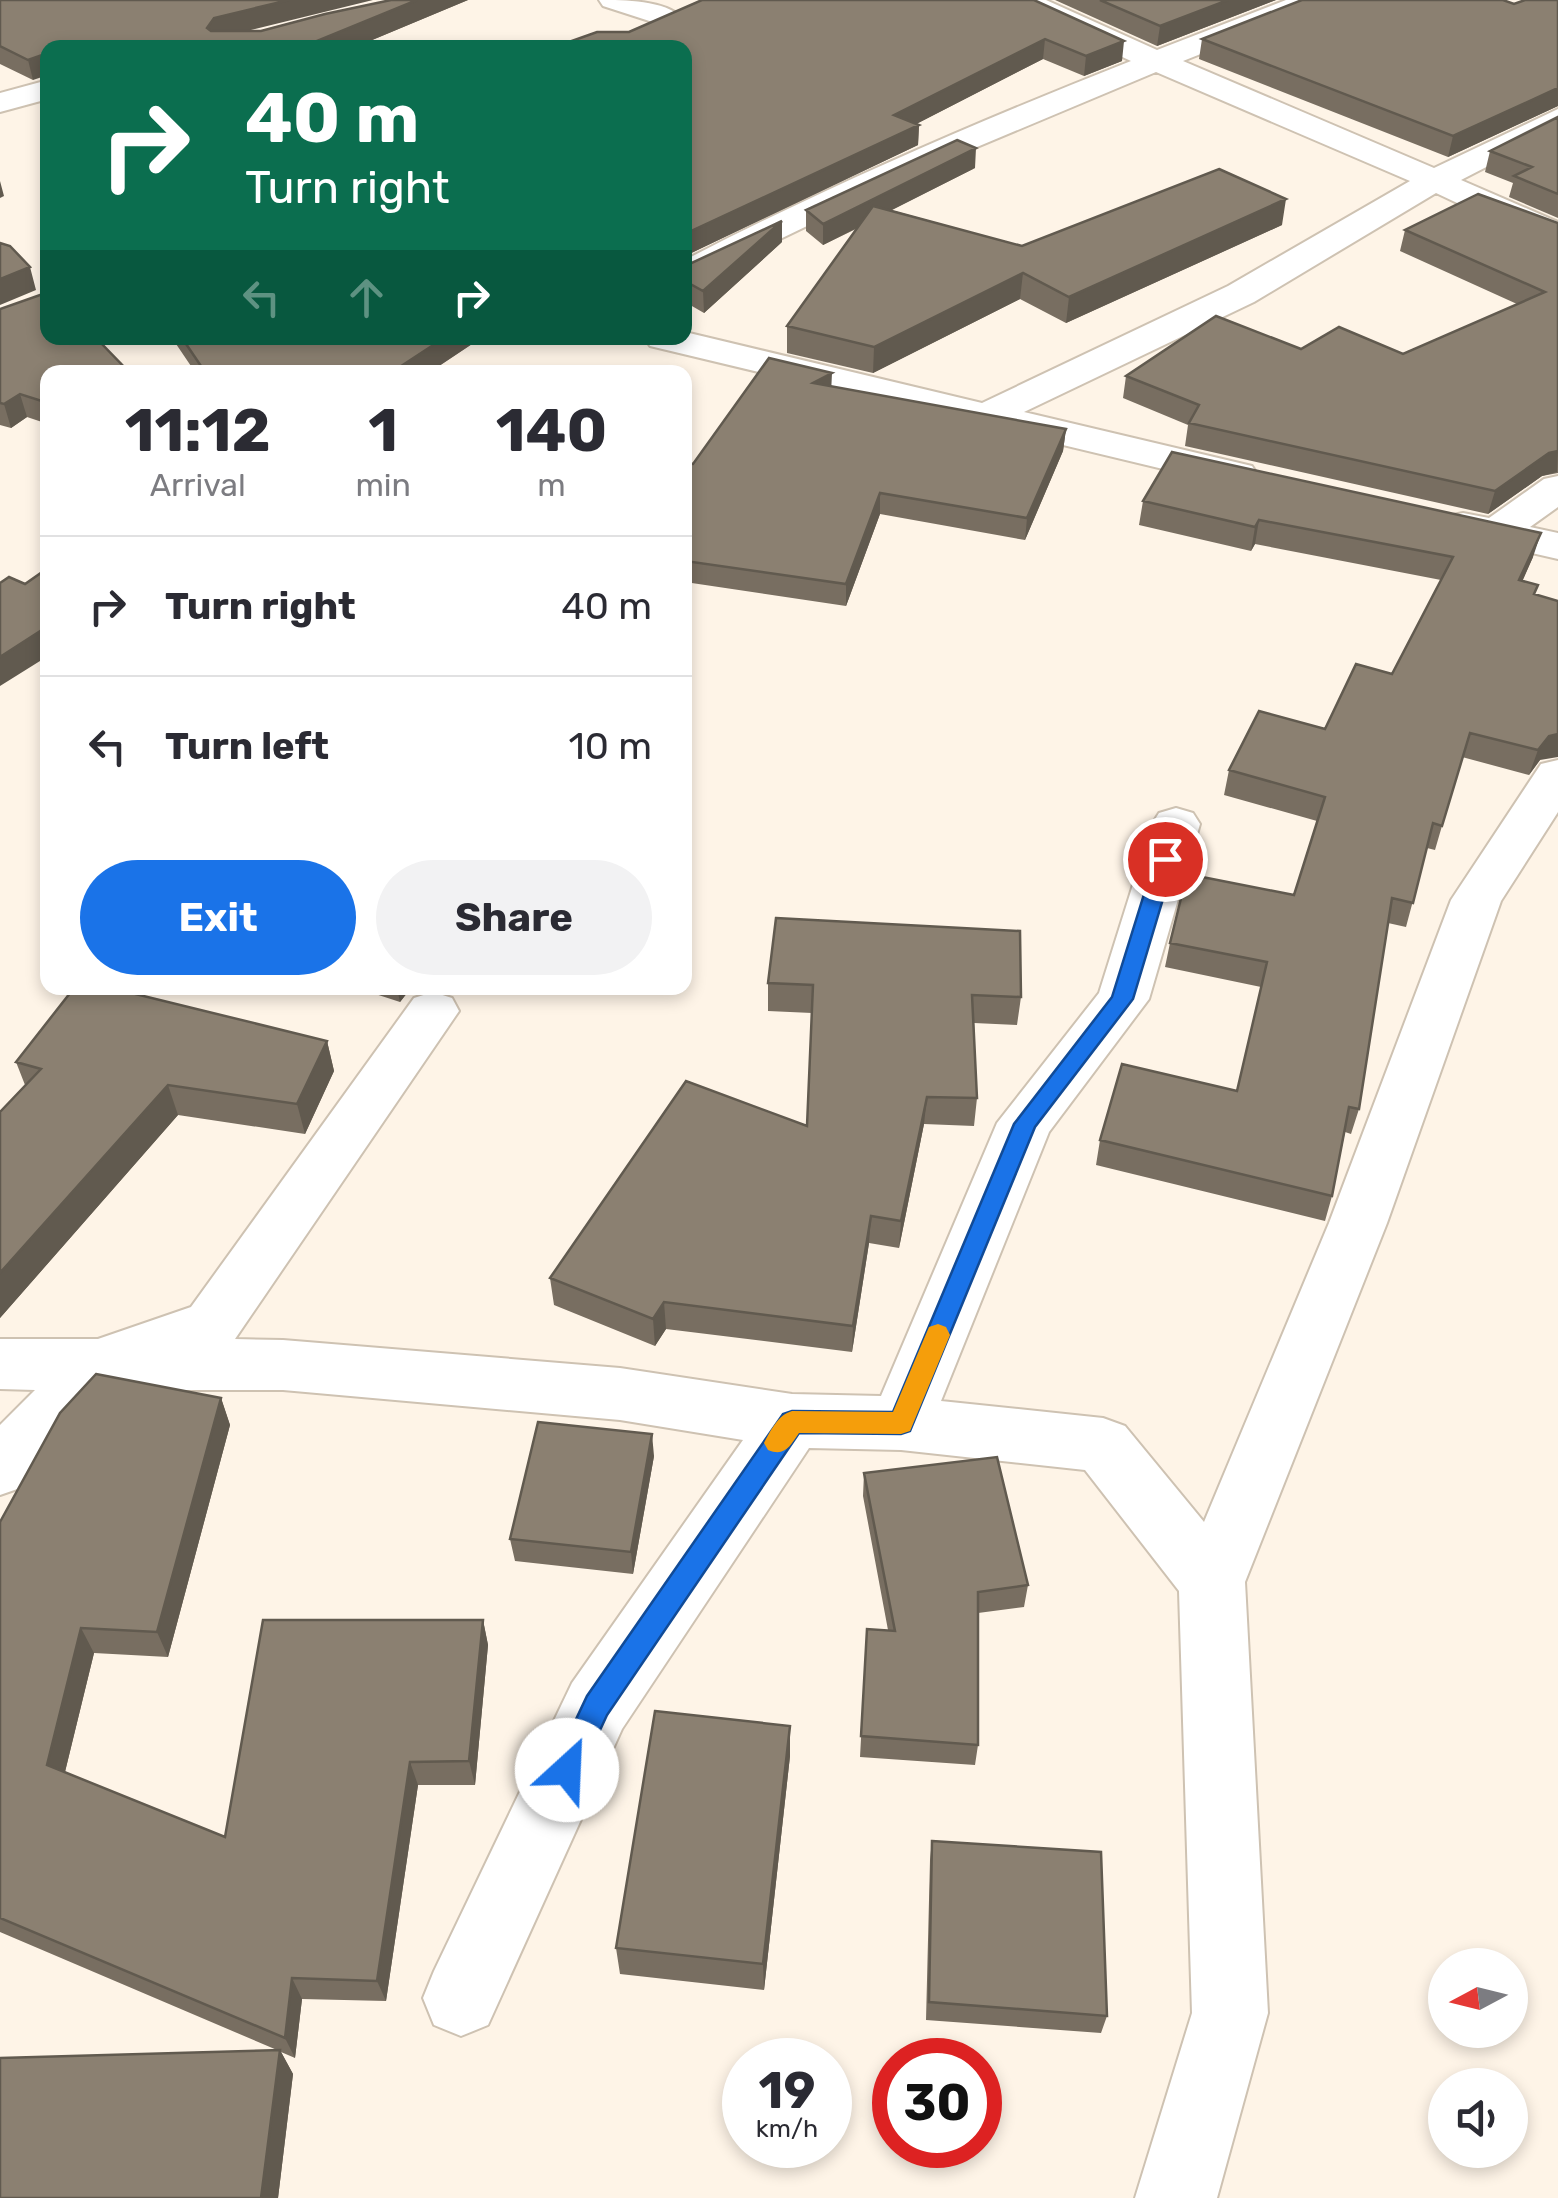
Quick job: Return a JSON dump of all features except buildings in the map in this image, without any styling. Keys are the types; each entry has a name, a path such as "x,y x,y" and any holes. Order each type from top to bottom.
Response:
{"street":[{"path":"613,0 681,12 635,33"},
{"path":"1022,0 1153,62 1435,180 1517,220 1558,233"},
{"path":"692,270 778,223 970,134 1312,0"},
{"path":"0,103 40,92"},
{"path":"985,416 1241,294 1435,180 1558,118"},
{"path":"692,345 1270,482"},
{"path":"1497,532 1558,488"},
{"path":"1422,516 1558,546"},
{"path":"1176,2198 1230,2013 1212,1582 1358,1224 1476,900 1558,775"},
{"path":"901,1423 1025,1124 1122,999 1176,824"},
{"path":"0,1468 99,1364 212,1324 433,1011"},
{"path":"0,1364 282,1365 620,1394 792,1422 901,1423 1103,1445 1212,1582"},
{"path":"461,1998 597,1706 792,1422"}],"slow traffic":[{"path":"777,1443 792,1422 901,1423 938,1335"}],"route":[{"path":"567,1770 597,1706 792,1422 901,1423 1025,1124 1122,999 1165,859"}]}
